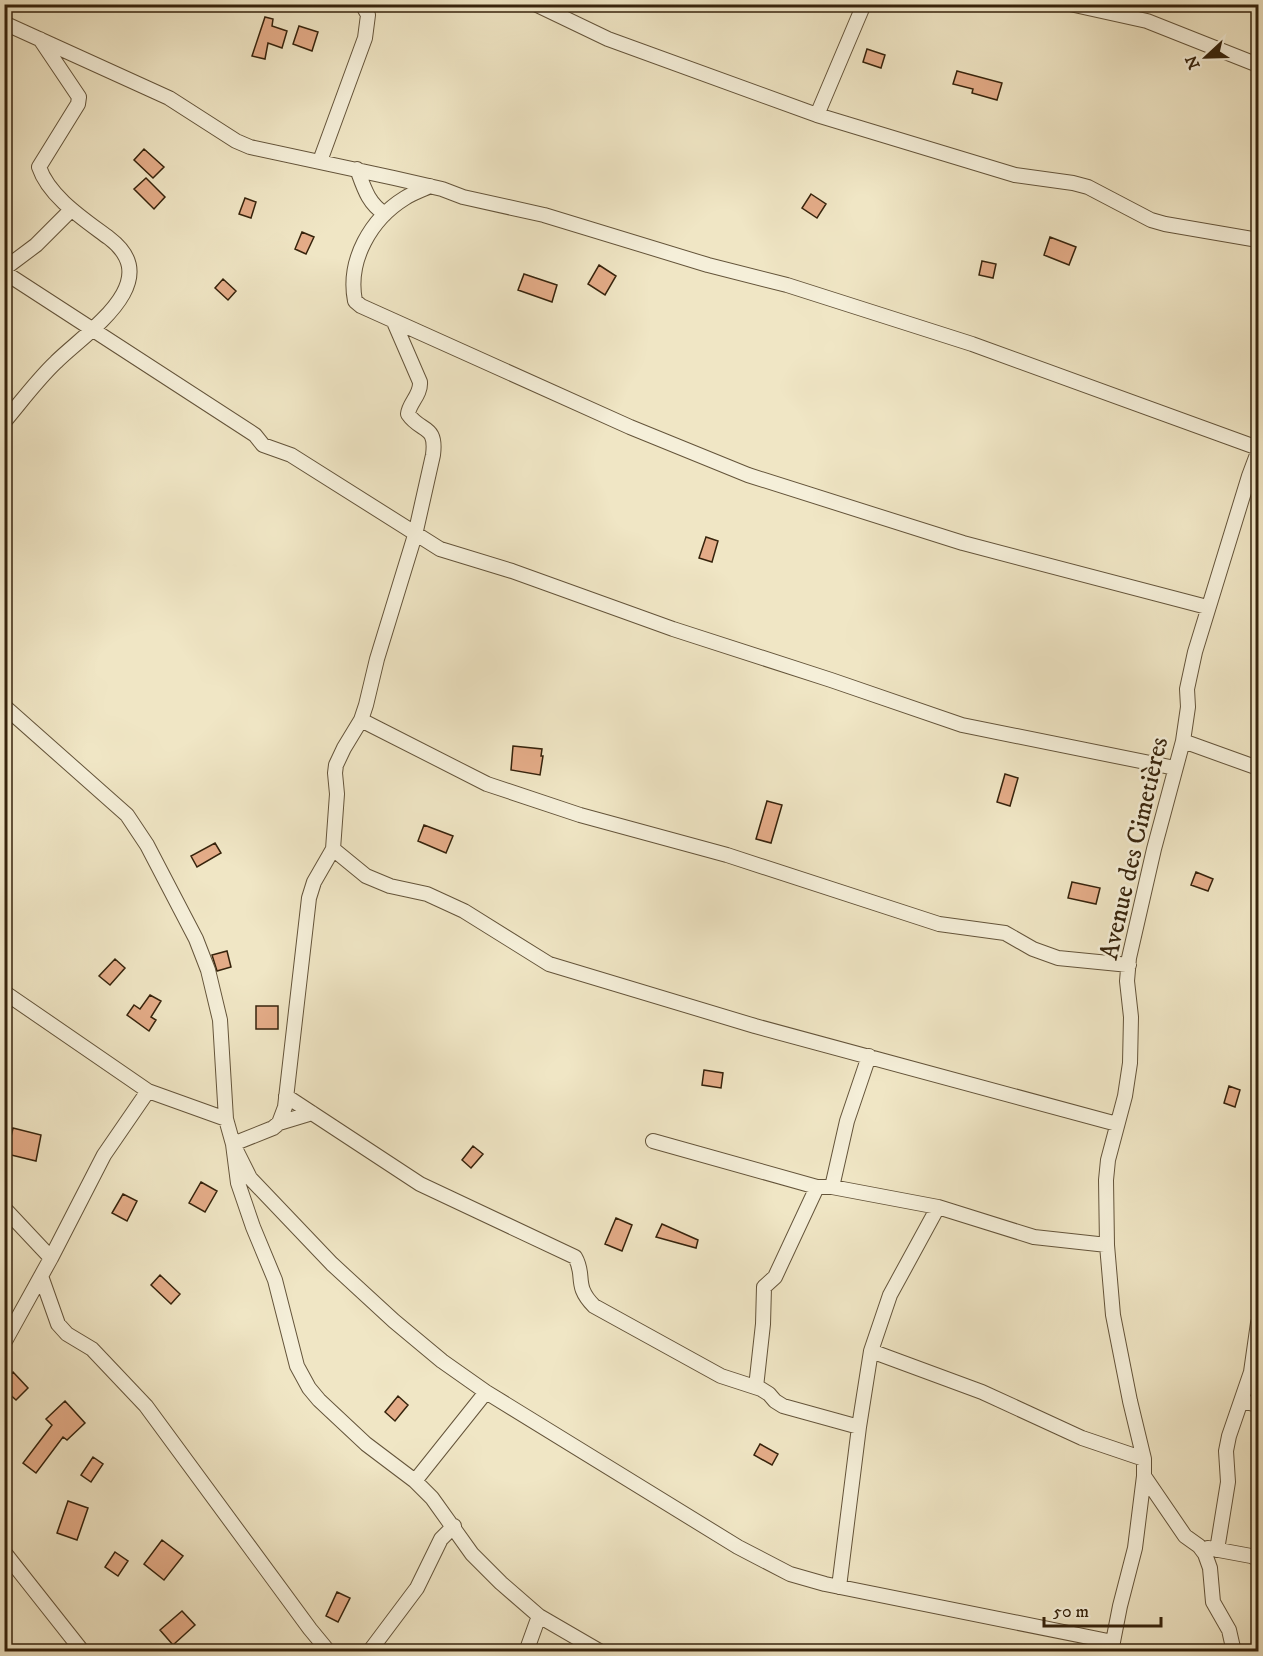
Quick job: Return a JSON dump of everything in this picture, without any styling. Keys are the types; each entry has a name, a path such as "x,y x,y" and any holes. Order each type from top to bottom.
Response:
{"street":[{"path":"320,161 365,38 368,15 362,4"},
{"path":"535,4 609,39 817,115 1015,175 1088,187 1151,220 1165,224 1258,240"},
{"path":"817,115 864,4"},
{"path":"1070,4 1147,21 1258,65"},
{"path":"4,23 169,98 250,147 357,169 544,215 708,265 798,288 972,344 1120,396 1258,450"},
{"path":"4,422 55,363 123,296 130,280 130,266 118,245 71,210 42,176 39,167 78,104 79,97 40,38"},
{"path":"357,169 368,199 385,214"},
{"path":"430,186 405,198 376,223 361,250 353,275 358,304 630,427 748,476 963,543 1207,607"},
{"path":"71,210 36,245 4,271 91,330 255,435 263,445 291,455 440,549 512,571 673,629 962,725 1175,768"},
{"path":"279,1123 285,1107 309,898 314,882 333,849 337,794 335,773 344,748 361,720 415,535 434,447 431,433 412,420 408,414 419,391 420,382 394,322"},
{"name":"Avenue des Cimetières","path":"1112,1647 1135,1548 1144,1476 1144,1459 1117,1335 1107,1245 1106,1180 1111,1145 1128,1083 1130,1063 1131,1017 1127,981 1154,849 1183,741 1188,707 1187,689 1207,607 1258,450"},
{"path":"5,706 126,814 142,836 186,915 203,956 217,1004 226,1119 238,1183 275,1280 297,1366 303,1378 319,1400 366,1444 415,1481 432,1498 472,1554 501,1583 539,1616 601,1652"},
{"path":"361,720 487,784 580,815 727,855 939,924 1005,933 1033,949 1058,958 1129,965"},
{"path":"1183,741 1258,768"},
{"path":"333,849 366,876 390,886 427,894 464,911 549,964 755,1026 1117,1124"},
{"path":"4,992 148,1091 226,1119"},
{"path":"832,1187 847,1121 869,1056"},
{"path":"4,1343 42,1276 104,1155 148,1091"},
{"path":"286,1096 420,1184 575,1257 580,1268 582,1291 594,1306 721,1376 756,1387 783,1406 859,1427"},
{"path":"232,1144 273,1128 279,1123 312,1113"},
{"path":"653,1141 817,1187 832,1187 938,1207 1034,1237 1107,1245"},
{"path":"232,1144 250,1178 332,1263 393,1321 442,1361 486,1392 738,1547 790,1574 839,1587 1112,1647"},
{"path":"756,1387 763,1324 764,1287 775,1277 817,1187"},
{"path":"839,1587 871,1351 890,1295 938,1207"},
{"path":"4,1208 51,1258"},
{"path":"42,1276 58,1324 67,1334 92,1349 146,1406 329,1652"},
{"path":"1217,1550 1228,1482 1226,1451 1251,1372 1258,1323"},
{"path":"871,1351 982,1392 1082,1438 1144,1459"},
{"path":"415,1481 486,1392"},
{"path":"1241,1401 1258,1406"},
{"path":"1144,1476 1185,1536 1199,1546 1205,1554 1210,1568 1213,1602 1230,1630 1234,1652"},
{"path":"369,1652 417,1588 441,1539 454,1526"},
{"path":"1199,1546 1258,1559"},
{"path":"4,1552 83,1652"},
{"path":"526,1652 539,1616"}],"building":[{"path":"265,17 273,19 272,26 287,31 282,48 268,43 265,59 252,56"},
{"path":"299,26 318,32 312,51 293,44"},
{"path":"867,49 885,55 881,68 863,62"},
{"path":"957,71 1002,83 997,100 972,93 973,89 953,84"},
{"path":"144,149 164,167 153,178 134,160"},
{"path":"146,178 165,197 154,209 134,189"},
{"path":"811,194 826,204 817,218 802,208"},
{"path":"245,198 256,202 251,218 239,214"},
{"path":"302,232 314,237 306,254 295,249"},
{"path":"1050,237 1076,247 1069,265 1044,255"},
{"path":"982,261 996,264 993,278 979,275"},
{"path":"599,265 616,276 605,295 588,284"},
{"path":"524,274 557,285 552,302 518,290"},
{"path":"223,279 236,291 228,300 215,288"},
{"path":"706,537 718,541 712,562 699,558"},
{"path":"513,746 542,749 540,775 511,770"},
{"path":"1005,774 1018,778 1010,806 997,802"},
{"path":"767,801 782,805 771,843 756,839"},
{"path":"424,825 453,836 446,853 418,841"},
{"path":"215,843 221,853 197,867 191,856"},
{"path":"1196,872 1213,879 1208,891 1191,885"},
{"path":"1072,882 1100,888 1096,904 1068,898"},
{"path":"227,951 231,967 217,971 212,955"},
{"path":"115,959 125,968 110,985 99,976"},
{"path":"150,995 161,1001 151,1017 156,1020 149,1031 127,1015 134,1005 140,1009"},
{"path":"256,1006 278,1006 278,1029 256,1029"},
{"path":"704,1070 723,1073 721,1088 702,1085"},
{"path":"1229,1086 1240,1090 1235,1107 1224,1103"},
{"path":"13,1128 41,1135 36,1161 7,1154"},
{"path":"473,1146 483,1154 471,1168 462,1160"},
{"path":"201,1182 217,1191 205,1212 189,1203"},
{"path":"123,1194 137,1201 127,1221 112,1213"},
{"path":"616,1218 632,1225 622,1251 605,1244"},
{"path":"662,1224 698,1240 696,1248 656,1237"},
{"path":"160,1275 180,1294 171,1304 151,1285"},
{"path":"13,1372 28,1388 16,1400 4,1389 4,1380"},
{"path":"398,1396 408,1405 395,1421 385,1412"},
{"path":"65,1401 85,1423 67,1440 63,1437 36,1473 23,1463 52,1425 46,1419"},
{"path":"760,1444 778,1454 772,1465 754,1455"},
{"path":"93,1457 103,1464 91,1482 81,1475"},
{"path":"68,1501 88,1508 77,1540 57,1533"},
{"path":"162,1540 183,1556 164,1580 144,1564"},
{"path":"115,1552 128,1561 118,1576 105,1567"},
{"path":"337,1592 350,1598 338,1622 326,1616"},
{"path":"182,1611 195,1625 173,1645 160,1630"}]}
